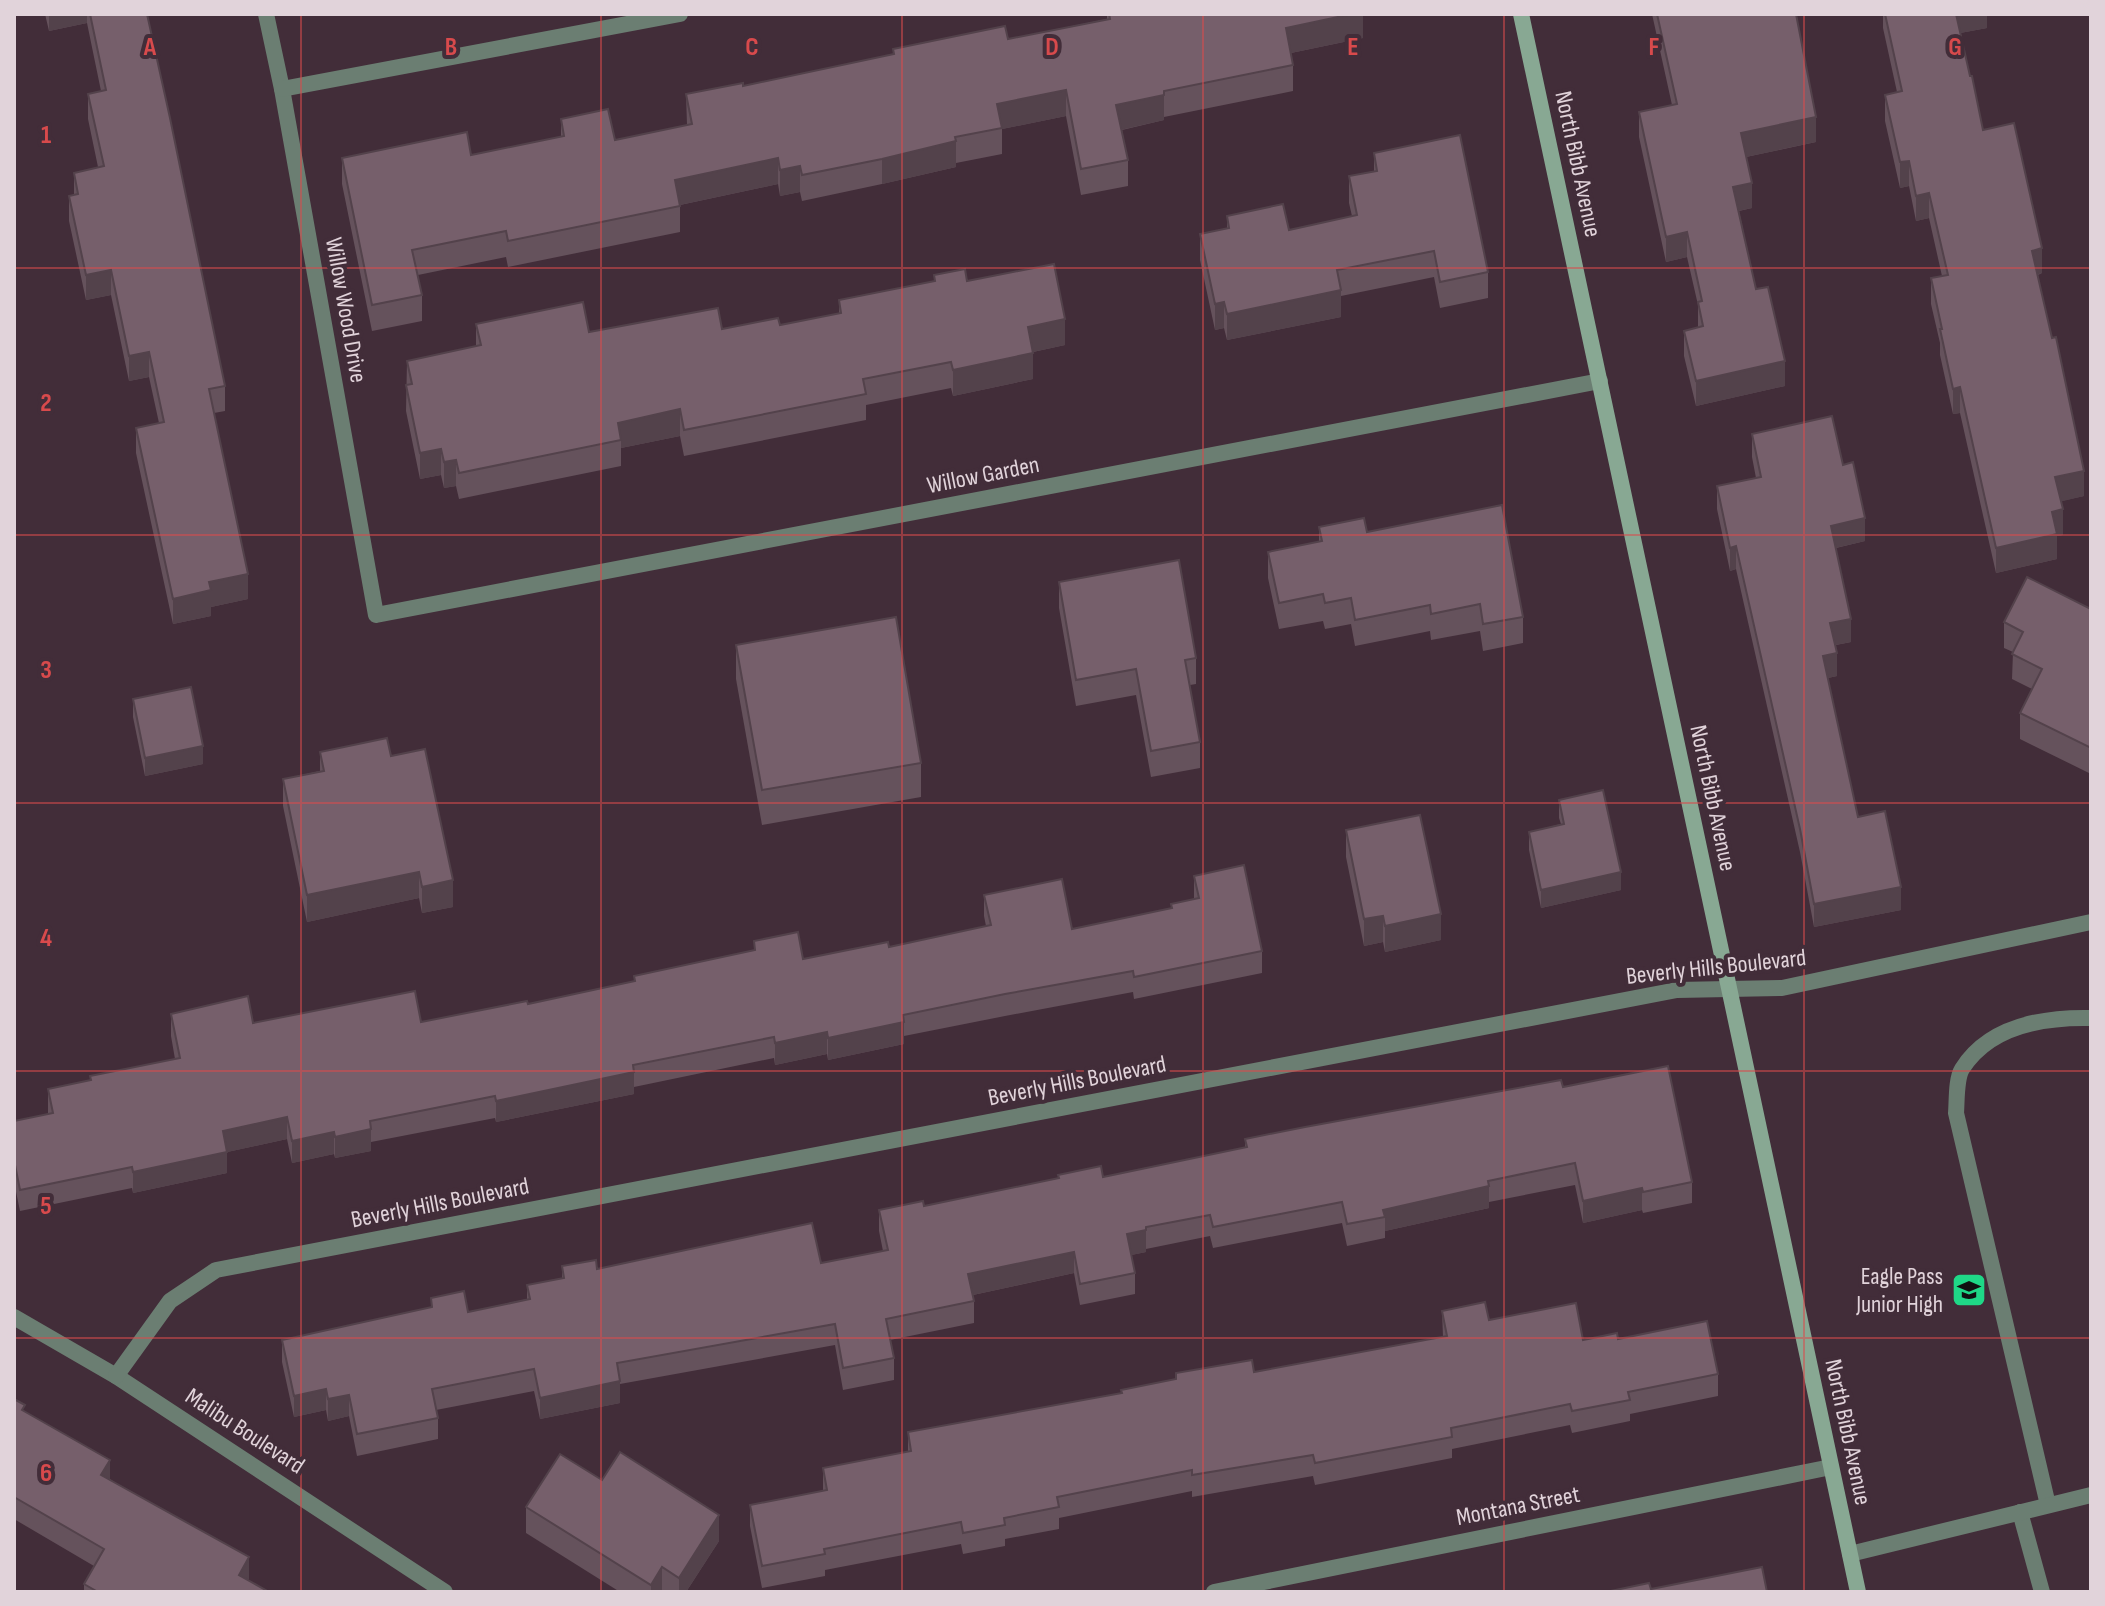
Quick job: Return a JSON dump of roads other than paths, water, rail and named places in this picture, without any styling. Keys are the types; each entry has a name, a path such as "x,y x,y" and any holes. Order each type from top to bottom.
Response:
{"main road":[{"name":"North Bibb Avenue","path":"1521,14 1858,1592"}],"street":[{"name":"Willow Wood Drive","path":"266,14 376,615"},
{"path":"282,89 680,14"},
{"name":"Willow Garden","path":"376,615 1600,381"},
{"name":"Beverly Hills Boulevard","path":"116,1376 170,1301 216,1270 1677,990 1782,988 2091,922"},
{"path":"2048,1505 1956,1113 1960,1071 1990,1039 2024,1025 2061,1017 2091,1018"},
{"name":"Malibu Boulevard","path":"14,1317 116,1376 445,1592"},
{"name":"Montana Street","path":"1214,1592 1831,1467"},
{"path":"1850,1554 2091,1495"},
{"path":"2020,1512 2042,1592"}],"place":[{"name":"Eagle Pass Junior High","path":"1969,1290"}]}
